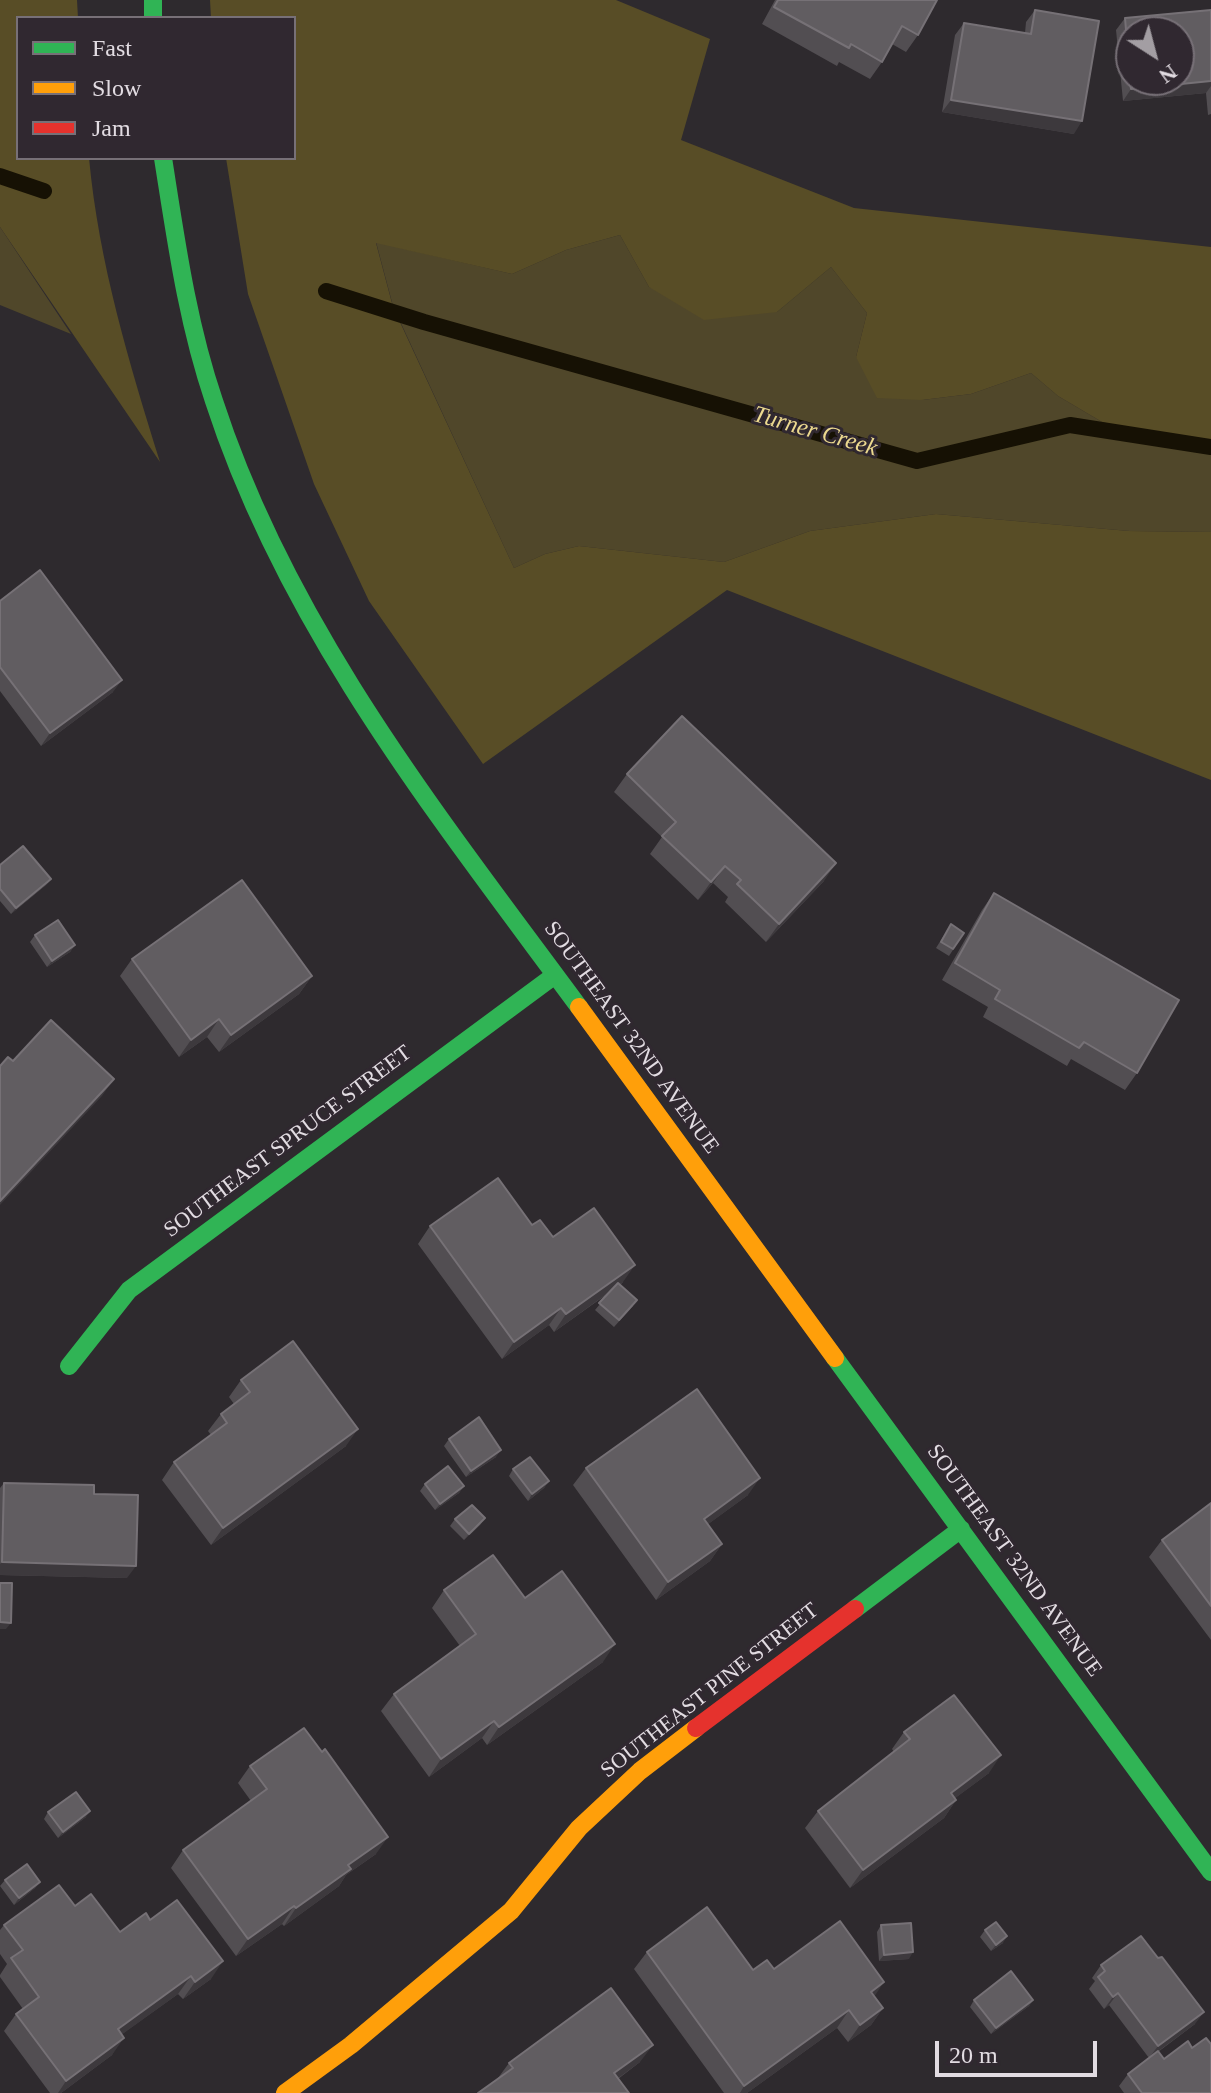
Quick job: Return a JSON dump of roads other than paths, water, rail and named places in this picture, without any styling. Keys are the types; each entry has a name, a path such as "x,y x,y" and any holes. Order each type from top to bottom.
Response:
{"main road":[{"name":"SOUTHEAST 32ND AVENUE","path":"163,160 179,264 196,343 244,482 278,561 310,620 370,718 1211,1872"},
{"name":"SOUTHEAST SPRUCE STREET","path":"69,1366 129,1290 555,975"},
{"name":"SOUTHEAST PINE STREET","path":"285,2093 351,2045 511,1911 579,1828 640,1771 961,1529"}],"waterway":[{"path":"0,176 44,191"},
{"name":"Turner Creek","path":"326,291 424,322 917,461 1070,425 1211,447"}]}
